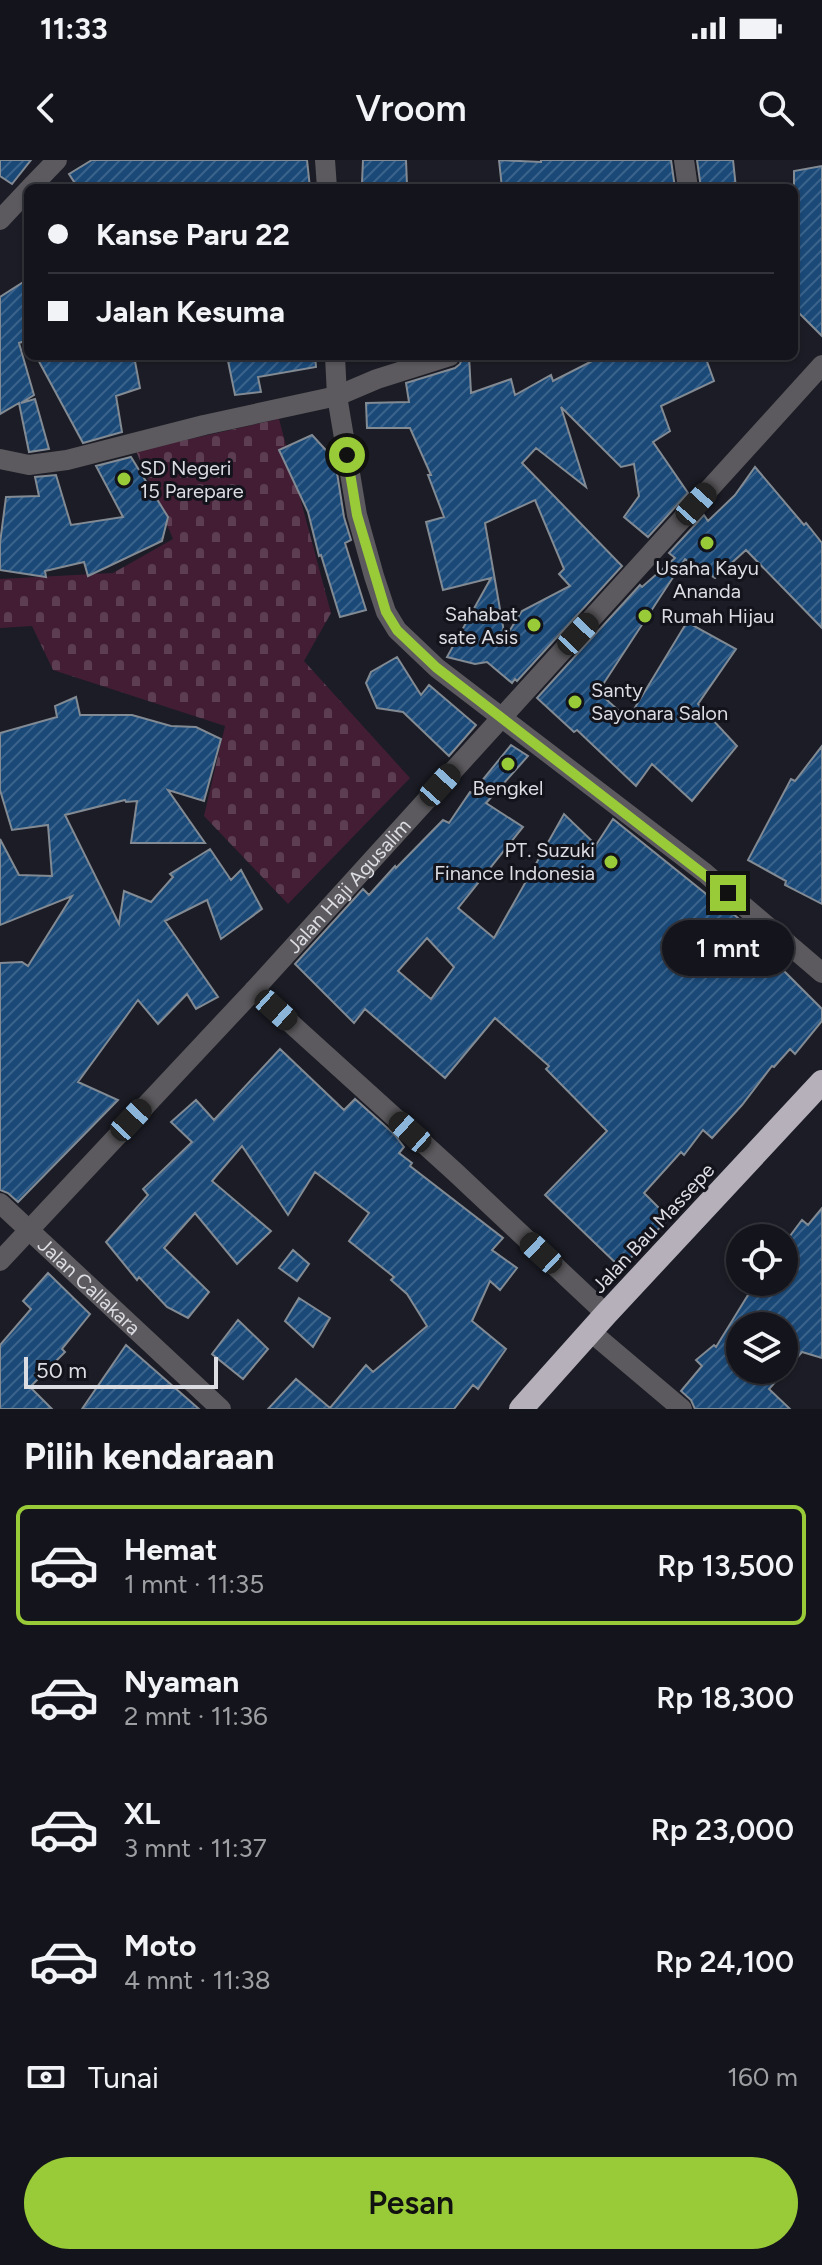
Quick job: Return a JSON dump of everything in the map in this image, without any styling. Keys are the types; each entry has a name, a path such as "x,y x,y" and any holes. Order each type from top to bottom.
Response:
{"highway":[{"name":"Jalan Bau Massepe","path":"521,1409 822,1082"}],"street":[{"path":"34,184 57,160"},
{"path":"325,160 327,184"},
{"path":"684,160 687,184"},
{"path":"0,220 24,194"},
{"path":"335,360 337,396 357,515 386,612 397,630 437,668 705,873 822,973"},
{"path":"0,459 29,465 67,460 204,425 337,396 377,379 437,360"},
{"name":"Jalan Haji Agusalim","path":"0,1261 254,990 822,365"},
{"path":"254,990 455,1172 682,1409"},
{"name":"Jalan Callakara","path":"0,1203 221,1409"}],"green space":[{"path":"279,419 331,613 304,661 410,778 288,904 204,816 225,726 53,670 32,626 0,628 0,579 113,573 173,539 136,451"}],"building":[{"path":"0,160 31,160 12,184 0,176"},
{"path":"92,160 307,160 310,184 75,184 69,174"},
{"path":"363,160 406,160 407,184 362,183"},
{"path":"499,160 671,160 674,184 502,184"},
{"path":"697,160 733,160 736,184 700,184"},
{"path":"822,166 822,336 798,312 798,184 794,184 794,171"},
{"path":"24,282 24,341 19,343 34,395 21,403 35,399 49,449 29,452 19,403 0,414 0,297"},
{"path":"38,360 135,360 140,388 116,396 122,432 83,443"},
{"path":"228,360 315,360 316,367 258,377 261,392 235,395"},
{"path":"462,360 469,360 471,393 511,379 515,395 551,375 553,381 594,360 706,360 714,381 661,406 670,431 653,442 688,493 648,537 624,517 639,496 634,464 621,467 561,407 586,487 536,448 522,463 622,566 512,683 487,662 475,664 447,657 491,578 443,590 426,522 444,517 428,475 431,475 410,428 367,428 366,403 409,402 406,383 455,368","holes":["535,500 564,569 559,574 570,586 522,611 505,638 485,523"]},
{"path":"312,435 335,460 351,540 345,543 366,610 340,617 308,512 279,450"},
{"path":"131,457 168,517 162,541 88,576 84,562 45,571 46,577 0,570 6,497 39,496 35,477 56,475 71,525 123,517 96,466"},
{"path":"755,467 822,543 822,628 746,550 715,578 685,559 598,692 628,719 687,622 736,649 698,704 737,746 692,801 652,764 636,786 577,730 574,732 537,698 640,585 642,587 675,558 669,553 704,515 708,521 735,495"},
{"path":"397,657 421,695 429,685 476,725 449,756 403,712 377,708 366,683 371,672"},
{"path":"76,697 80,715 132,715 171,726 196,727 221,739 204,801 168,790 205,843 131,843 137,801 125,800 65,815 119,924 124,891 151,902 173,877 170,874 210,849 231,880 241,870 262,909 221,939 207,900 165,921 218,997 196,1009 187,994 158,1024 138,1000 78,1082 118,1100 18,1202 0,1190 0,963 22,962 28,966 72,896 0,925 0,839 19,875 52,876 48,825 12,830 0,790 0,733 57,717 55,706"},
{"path":"511,745 528,756 486,803 523,827 458,908 494,938 564,814 596,845 613,819 764,940 759,946 822,1009 822,1021 795,1054 790,1049 712,1138 703,1130 684,1155 681,1152 644,1193 669,1218 621,1268 545,1195 607,1131 546,1069 549,1066 495,1018 445,1078 365,1009 354,1023 295,964 363,889 369,895 443,820 449,823","holes":["427,938 454,967 431,999 398,971"]},
{"path":"822,746 822,904 785,885 786,881 748,860 791,779 795,781"},
{"path":"280,1049 344,1110 355,1099 394,1134 404,1147 399,1153 412,1163 410,1166 503,1238 492,1250 517,1268 500,1290 490,1281 472,1321 506,1349 478,1389 473,1385 454,1409 268,1409 296,1379 330,1408 366,1365 373,1372 427,1326 407,1294 391,1280 394,1277 349,1241 369,1213 315,1172 288,1215 242,1146 212,1181 271,1231 237,1264 195,1213 164,1248 209,1292 188,1318 167,1307 139,1277 137,1280 106,1242 148,1195 143,1189 192,1142 171,1122 196,1100 214,1120"},
{"path":"822,1208 822,1358 802,1352 798,1356 798,1312 738,1312 747,1296 798,1296 798,1225 802,1220 808,1225"},
{"path":"293,1250 309,1264 297,1281 279,1268"},
{"path":"48,1273 90,1314 62,1349 65,1352 30,1387 52,1409 0,1409 0,1345 31,1309 23,1301"},
{"path":"299,1298 330,1318 313,1347 285,1321"},
{"path":"238,1320 268,1349 243,1379 212,1354"},
{"path":"726,1331 726,1384 773,1384 769,1389 790,1409 695,1409 681,1391 702,1366 696,1360 714,1345 716,1347"},
{"path":"126,1345 199,1409 82,1409"}],"place":[{"name":"SD Negeri 15 Parepare","path":"124,479"},
{"name":"Usaha Kayu Ananda","path":"707,543"},
{"name":"Rumah Hijau","path":"645,616"},
{"name":"Sahabat sate Asis","path":"534,625"},
{"name":"Santy Sayonara Salon","path":"575,702"},
{"name":"Bengkel","path":"508,764"},
{"name":"PT. Suzuki Finance Indonesia","path":"611,862"}],"route":[{"path":"347,455 357,515 374,576 386,612 397,630 437,668 728,893"}]}
